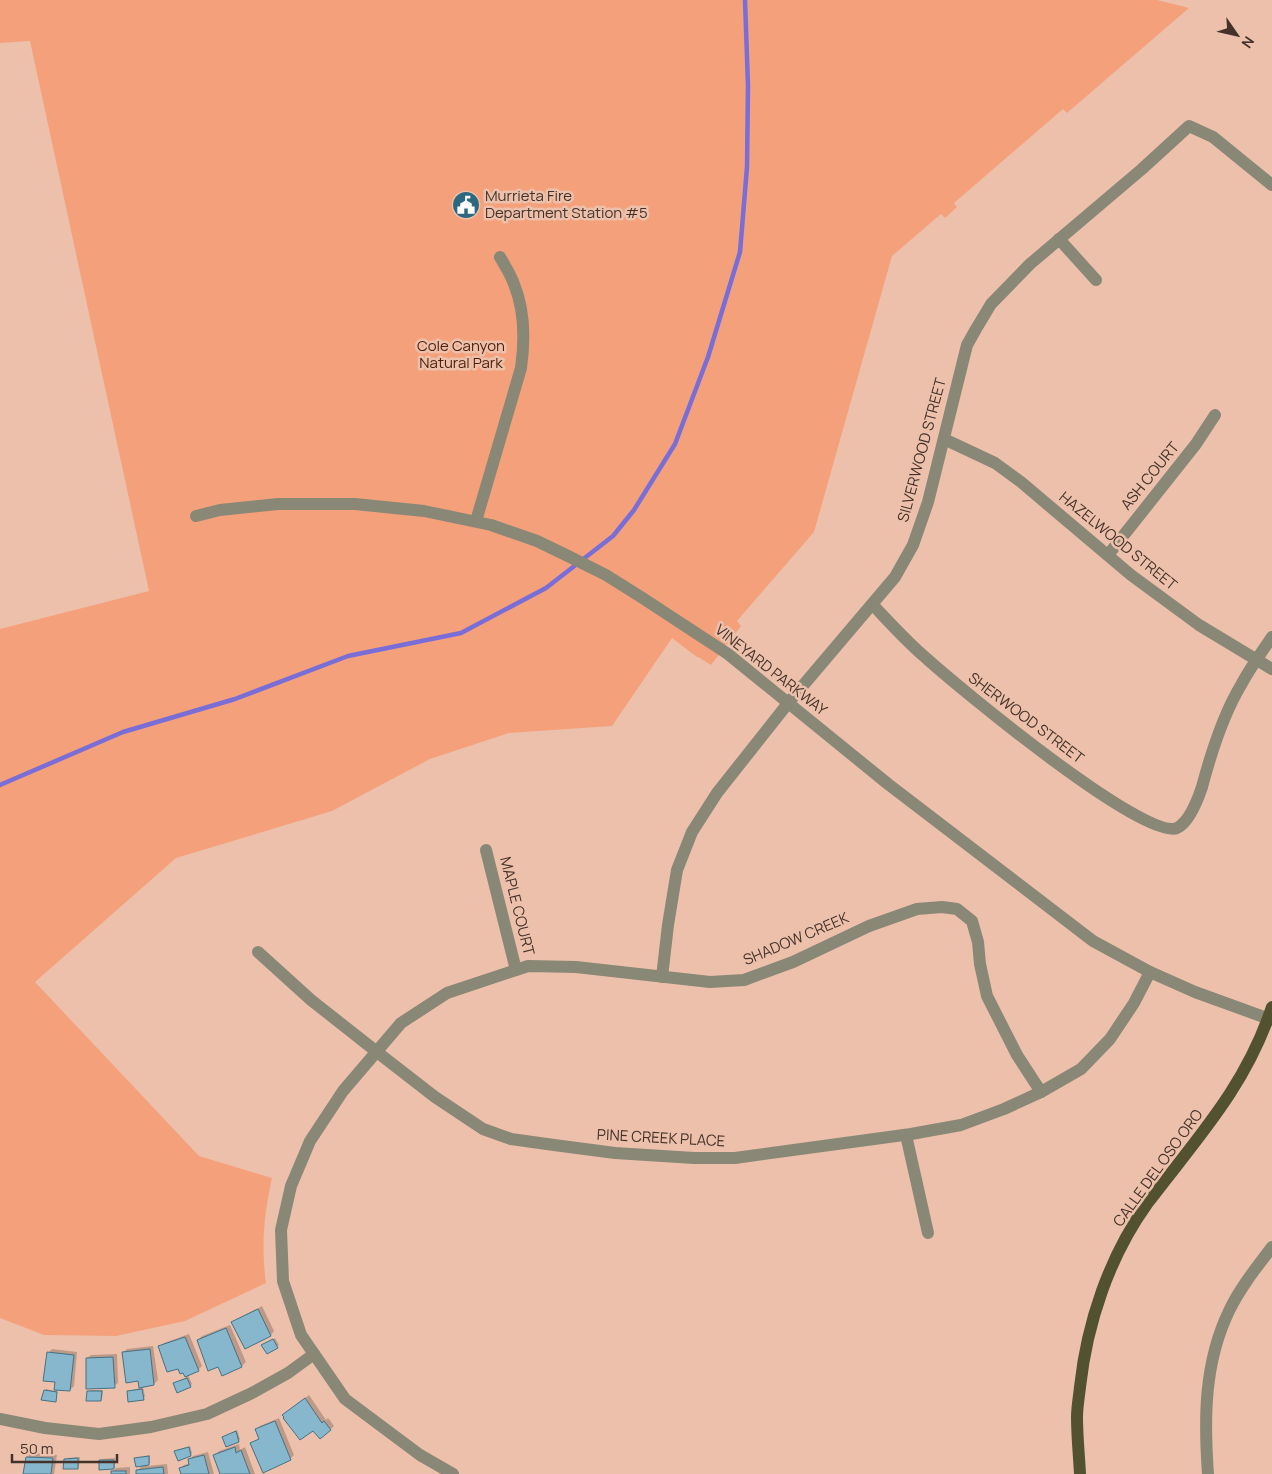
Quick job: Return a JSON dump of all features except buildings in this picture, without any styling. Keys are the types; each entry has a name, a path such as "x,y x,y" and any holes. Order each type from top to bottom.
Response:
{"main road":[{"name":"CALLE DEL OSO ORO","path":"1080,1474 1077,1416 1086,1346 1114,1262 1146,1205 1216,1116 1240,1080 1271,1015"}],"street":[{"name":"SILVERWOOD STREET","path":"662,977 668,926 678,870 692,832 717,794 788,702 895,577 913,545 928,502 967,345 997,298 1030,264 1142,169 1189,126 1212,137 1272,185"},
{"path":"1059,239 1096,280"},
{"path":"476,522 521,368 524,344 523,319 514,285 500,257"},
{"name":"ASH COURT","path":"1108,555 1196,444 1215,415"},
{"name":"HAZELWOOD STREET","path":"944,439 994,463 1021,482 1131,575 1199,625 1272,669"},
{"name":"VINEYARD PARKWAY","path":"196,516 220,510 278,504 355,504 424,511 492,525 537,541 606,575 728,654 888,784 1086,936 1150,972 1195,992 1271,1015"},
{"name":"SHERWOOD STREET","path":"873,605 924,657 956,685 1096,791 1143,820 1163,828 1177,828 1190,816 1200,792 1212,749 1240,686 1256,661"},
{"path":"1256,661 1272,637"},
{"name":"MAPLE COURT","path":"486,850 516,970"},
{"name":"SHADOW CREEK","path":"453,1474 420,1455 345,1399 301,1335 283,1281 281,1230 291,1186 310,1141 343,1091 401,1023 447,992 528,966 576,967 710,982 744,980 793,962 869,926 917,909 942,907 957,909 972,922 978,942 980,964 987,996 1017,1055 1041,1092"},
{"name":"PINE CREEK PLACE","path":"258,952 311,1000 376,1052 435,1097 483,1129 511,1139 614,1153 694,1158 727,1158 906,1135 961,1125 1004,1109 1041,1092 1081,1069 1110,1039 1134,1003 1150,972"},
{"path":"906,1135 928,1233"},
{"path":"1208,1474 1205,1440 1206,1399 1211,1367 1220,1334 1230,1310 1248,1278 1272,1247"},
{"path":"0,1419 45,1428 99,1434 151,1427 207,1414 281,1377 314,1354"}],"green space":[{"name":"Cole Canyon Natural Park","path":"0,0 1157,0 1189,8 1067,113 1063,109 954,203 957,207 945,218 941,214 892,256 814,532 737,621 741,626 711,665 672,638 612,726 509,733 430,759 332,811 176,858 35,982 199,1156 272,1178 264,1230 266,1283 185,1321 116,1336 44,1335 0,1318 0,629 149,591 30,41 0,43"}],"waterway":[{"path":"0,785 123,732 235,699 348,656 461,633 546,588 613,536 634,510 675,444 708,357 740,252 747,167 748,86 745,0"}],"place":[{"name":"Murrieta Fire Department Station #5","path":"466,205"}]}
